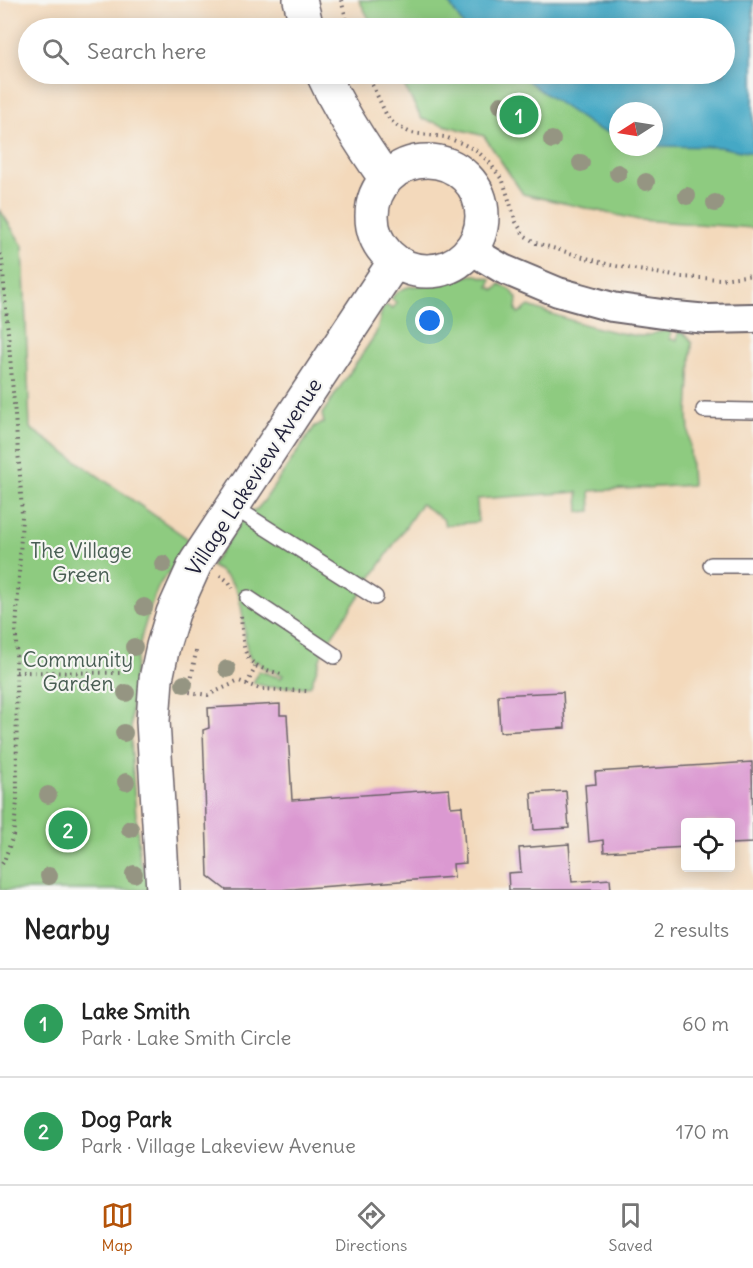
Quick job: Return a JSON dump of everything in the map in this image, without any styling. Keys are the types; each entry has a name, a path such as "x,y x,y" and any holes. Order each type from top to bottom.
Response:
{"street":[{"path":"300,0 304,18"},
{"path":"328,84 346,118 386,179"},
{"path":"419,162 438,162 455,169 469,181 479,197 483,215 480,234 471,250 459,262 443,269 427,272 410,269 395,261 378,241 372,216 374,202 386,179 401,168 419,162"},
{"path":"471,250 503,269 558,292 612,307 697,318 753,318"},
{"name":"Village Lakeview Avenue","path":"163,890 153,721 156,679 173,613 196,562 395,261"}],"lane":[{"path":"704,410 753,411"},
{"path":"232,506 375,597"},
{"path":"711,565 753,565"},
{"path":"248,598 335,656"}],"path":[{"path":"341,0 346,18"},
{"path":"372,84 387,116 395,125 411,133 445,137 461,143 477,151 489,162 503,181 516,222 524,235 536,243 610,265 680,277 721,279 753,275"},
{"path":"0,254 22,516 16,633 17,802 13,836 0,867"},
{"path":"196,651 189,692 208,695 239,681 260,689 307,691"},
{"path":"247,684 256,666"},
{"path":"16,672 123,673"}],"green space":[{"path":"359,0 753,0 753,228 639,220 523,194 484,136 422,119 403,84 735,84 735,18 369,18"},
{"name":"The Village Green","path":"0,210 23,246 30,428 188,539 186,553 164,578 152,601 143,631 133,688 131,746 135,804 140,862 148,877 149,890 0,890"},
{"path":"476,275 491,279 489,287 495,290 500,284 511,290 517,298 518,313 529,306 583,324 625,334 643,336 671,331 670,339 677,340 678,332 687,336 692,343 688,415 692,485 590,491 591,511 579,512 578,492 477,499 478,522 445,525 443,519 421,504 324,648 311,685 307,687 268,687 253,683 259,671 281,678 283,675 260,666 261,664 257,661 255,664 251,659 248,654 242,609 236,589 222,573 211,566 247,513 257,509 264,501 315,426 324,423 322,414 375,335 384,306 392,309 397,303 391,299 402,289 444,283"}],"water":[{"path":"447,0 753,0 753,153 719,147 663,146 663,102 609,102 609,132 597,129 532,84 735,84 735,18 459,18"}],"building":[{"path":"563,692 565,728 500,732 498,695"},
{"path":"280,704 280,715 287,715 292,800 449,789 451,807 462,806 466,863 453,864 454,877 278,890 226,890 208,876 203,730 209,728 208,708"},
{"path":"752,762 753,843 735,844 735,818 681,818 681,847 604,852 603,840 589,842 585,785 596,784 595,772"},
{"path":"566,791 569,828 534,830 531,793"},
{"path":"569,844 572,882 610,879 611,890 509,890 508,873 521,872 519,848"}],"place":[{"name":"Lake Smith","path":"519,115"},
{"name":"Dog Park","path":"68,830"}],"park label":[{"name":"Community Garden","path":"78,672"}]}
